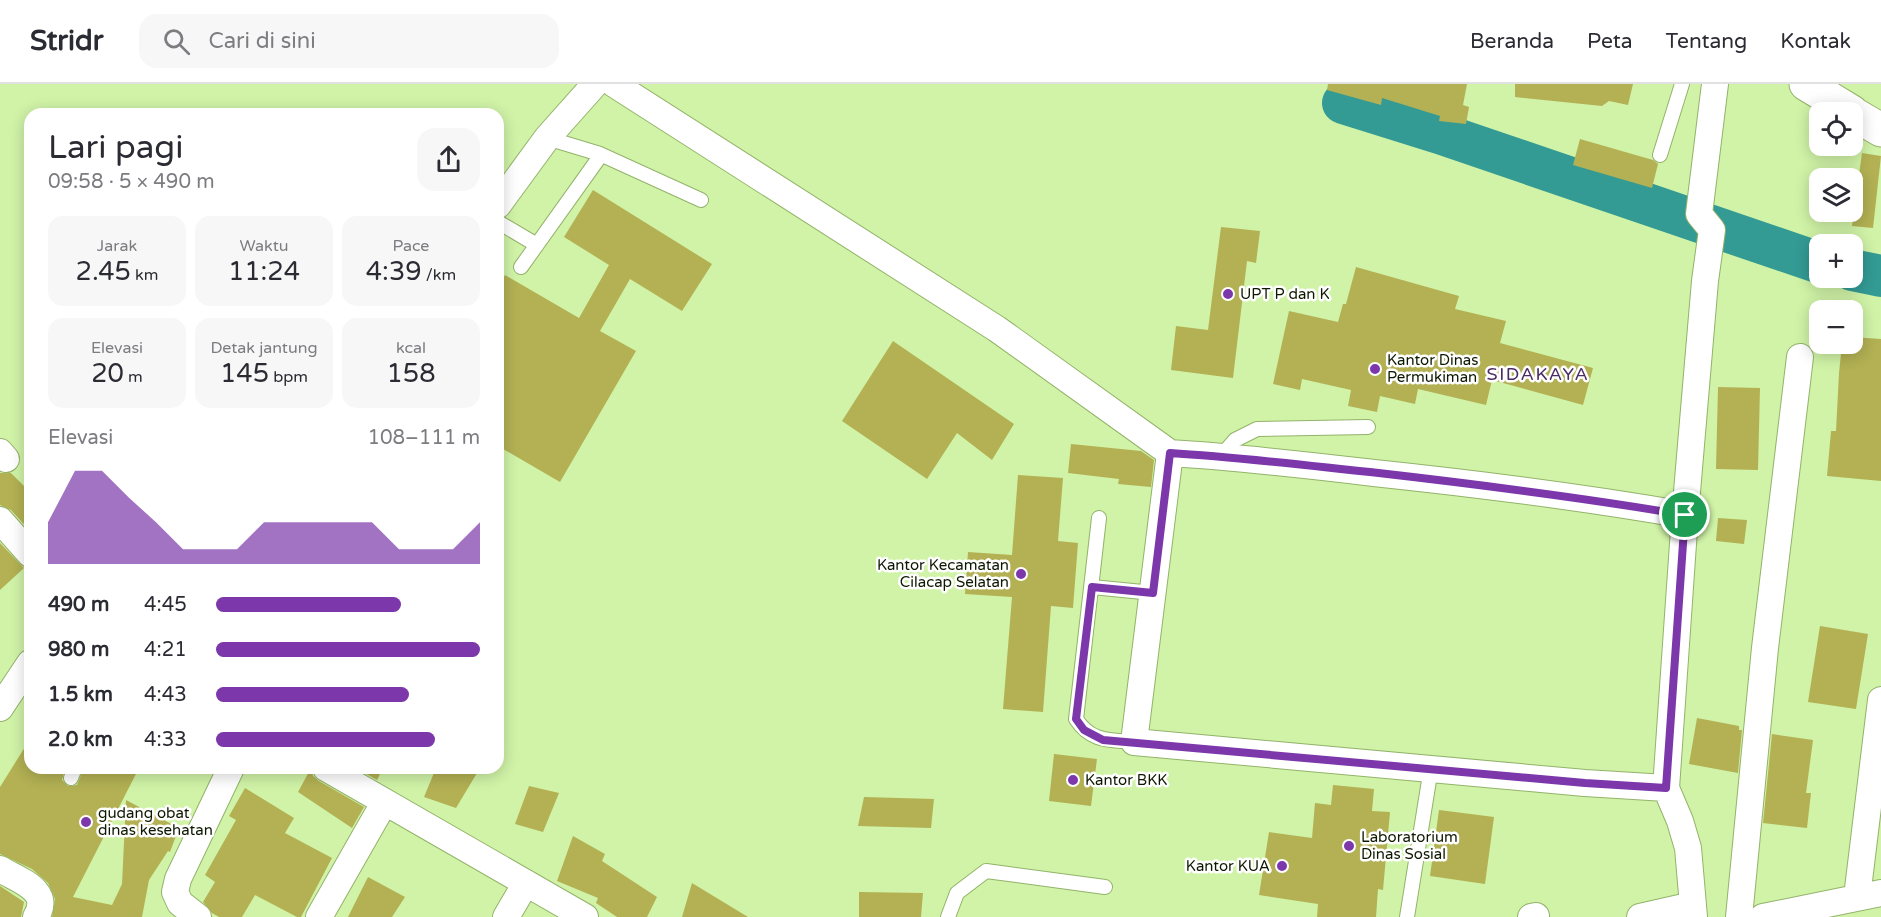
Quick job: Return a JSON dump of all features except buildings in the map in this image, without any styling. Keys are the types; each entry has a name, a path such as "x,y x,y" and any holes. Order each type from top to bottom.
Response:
{"street":[{"path":"504,197 547,138 595,84"},
{"path":"614,84 997,329 1170,453 1225,456 1579,497 1685,515"},
{"path":"1640,917 1694,911 1688,848 1666,788 1685,515 1705,282 1706,222 1716,84"},
{"path":"1806,84 1835,102"},
{"path":"1863,119 1881,130"},
{"path":"1739,917 1765,648 1800,357"},
{"path":"1170,453 1134,742 1666,788"},
{"path":"0,520 24,547"},
{"path":"0,708 24,672"},
{"path":"1763,917 1869,895 1881,700"},
{"path":"198,917 180,903 175,892 178,879 228,774"},
{"path":"336,774 585,917"},
{"path":"319,917 384,803"},
{"path":"0,869 38,892 42,907 36,917"},
{"path":"506,917 526,883"}],"lane":[{"path":"1660,155 1682,84"},
{"path":"547,138 601,155 701,200"},
{"path":"521,267 601,155"},
{"path":"504,226 537,245"},
{"path":"1225,456 1235,440 1257,429 1368,427"},
{"path":"1100,518 1076,719 1084,730 1103,740 1134,742"},
{"path":"1092,587 1153,593"},
{"path":"1407,917 1431,768"},
{"path":"948,917 957,893 986,871 1105,887"}],"waterway":[{"path":"1343,103 1439,133 1809,259"},
{"path":"1863,272 1881,276"}],"place":[{"name":"UPT P dan K","path":"1228,294"},
{"name":"Kantor Dinas Permukiman","path":"1375,369"},
{"name":"Kantor Kecamatan Cilacap Selatan","path":"1021,574"},
{"name":"Kantor BKK","path":"1073,780"},
{"name":"gudang obat dinas kesehatan","path":"86,822"},
{"name":"Laboratorium Dinas Sosial","path":"1349,846"},
{"name":"Kantor KUA","path":"1282,866"}],"district":[{"name":"SIDAKAYA","path":"1538,374"}],"route":[{"path":"1170,453 1225,456 1579,497 1685,515 1666,788 1585,783 1103,740 1084,730 1076,719 1092,587 1153,593 1170,453"}]}
